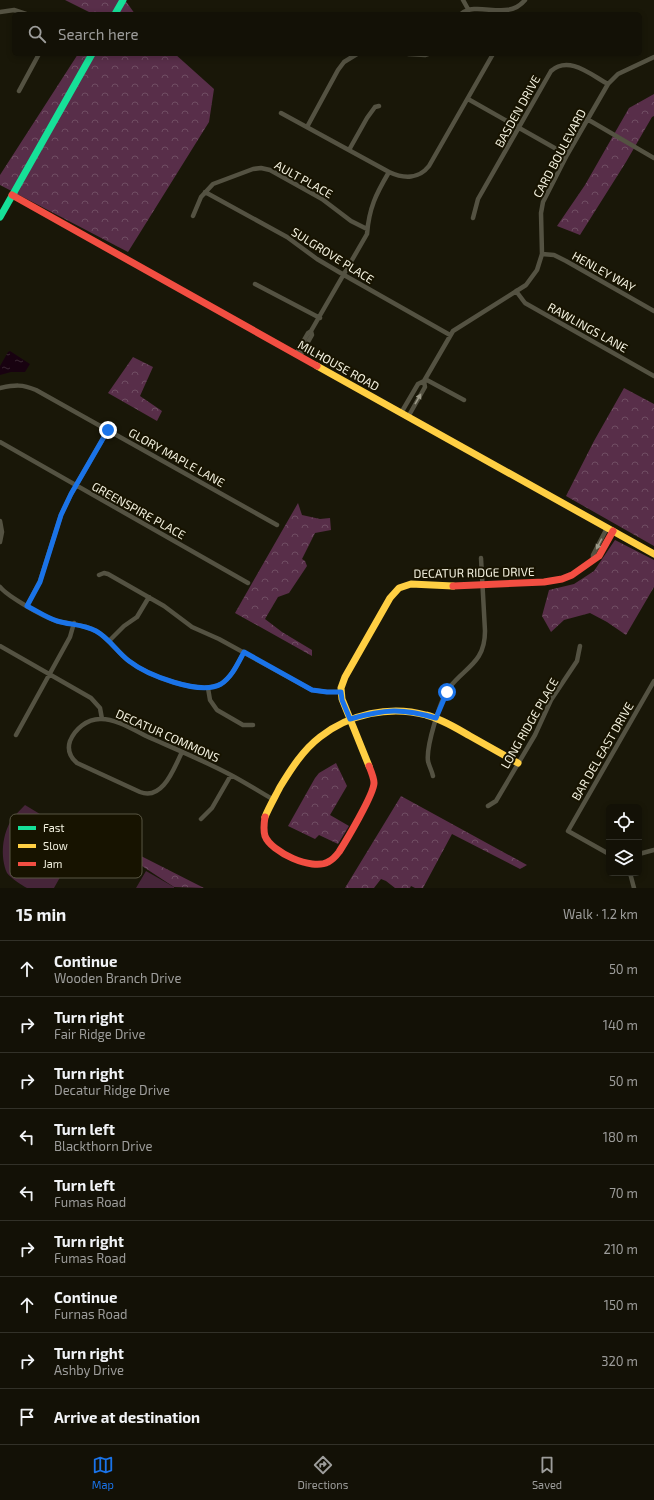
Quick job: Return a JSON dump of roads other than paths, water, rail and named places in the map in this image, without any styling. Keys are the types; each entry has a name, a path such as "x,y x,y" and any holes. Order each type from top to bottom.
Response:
{"street":[{"path":"116,12 123,0"},
{"path":"463,0 468,9"},
{"path":"464,12 475,7 507,10 510,12 520,6 525,0"},
{"path":"0,12 14,10 20,12"},
{"path":"19,91 38,56"},
{"path":"0,217 91,56"},
{"path":"307,127 338,70 344,62 354,56"},
{"path":"281,113 389,172 407,178 413,177 426,170 492,56"},
{"name":"CARD BOULEVARD","path":"404,415 425,387 425,380 453,331 526,285 537,270 542,254 541,213 543,202 567,155 608,84 618,74 654,57"},
{"name":"BASDEN DRIVE","path":"473,218 478,199 548,75 555,68 560,65 571,64 608,84"},
{"path":"468,99 567,155"},
{"path":"349,150 367,118 375,107 379,106"},
{"path":"587,119 654,158"},
{"name":"AULT PLACE","path":"205,192 213,184 253,169 261,168 270,170 322,199 351,221 367,229"},
{"path":"298,355 308,333 320,318 367,234 368,221 376,195 389,172"},
{"path":"193,216 201,197 205,192"},
{"name":"SULGROVE PLACE","path":"205,192 287,237 317,260 344,276 450,335"},
{"name":"MILHOUSE ROAD","path":"12,195 654,554"},
{"name":"HENLEY WAY","path":"542,254 554,256 566,262 654,311"},
{"path":"255,284 320,318"},
{"name":"RAWLINGS LANE","path":"516,291 525,303 653,374"},
{"path":"425,380 464,400"},
{"name":"CARD BOULEVARD","path":"404,415 418,384 425,380"},
{"name":"GLORY MAPLE LANE","path":"0,388 17,385 26,386 108,430 277,525"},
{"path":"27,606 40,582 59,522 76,486 108,430"},
{"name":"GREENSPIRE PLACE","path":"0,442 248,583"},
{"path":"0,521 2,532 0,542"},
{"name":"DECATUR RIDGE DRIVE","path":"341,692 344,677 390,598 397,589 412,584 449,586 554,581 572,575 599,556 610,530"},
{"path":"433,776 428,761 436,718 448,690 473,666 483,649 485,631 481,558"},
{"path":"99,574 108,574 164,606 192,627 216,637 312,690 341,692 342,700 350,719 373,776 373,789 337,855 325,864 305,864 275,849 268,843 263,827 264,819 295,765 310,746 331,729 350,719 374,712 396,710 419,713 445,721 518,762"},
{"path":"0,587 27,606 57,621 74,623 95,630 109,641 129,661 150,673 179,684 208,688 218,686 227,680 244,652"},
{"path":"109,641 138,616 149,597"},
{"path":"16,735 70,637 74,623"},
{"name":"LONG RIDGE PLACE","path":"488,806 496,801 535,735 551,700 577,661 580,646"},
{"path":"0,653 1,647"},
{"name":"DECATUR COMMONS","path":"1,647 94,700 100,708 102,719 122,725 232,775 274,800"},
{"name":"BAR DEL EAST DRIVE","path":"606,852 568,831 654,681"},
{"path":"208,688 210,700 217,710 243,725 252,725"},
{"path":"102,719 88,721 76,732 69,744 71,756 75,762 80,765 140,792 151,794 160,790 182,752"},
{"path":"201,819 212,808 232,775"},
{"path":"642,853 654,850"},
{"path":"631,876 634,888"}],"water":[{"path":"10,351 30,364 25,372 11,372 0,375 0,366"}]}
